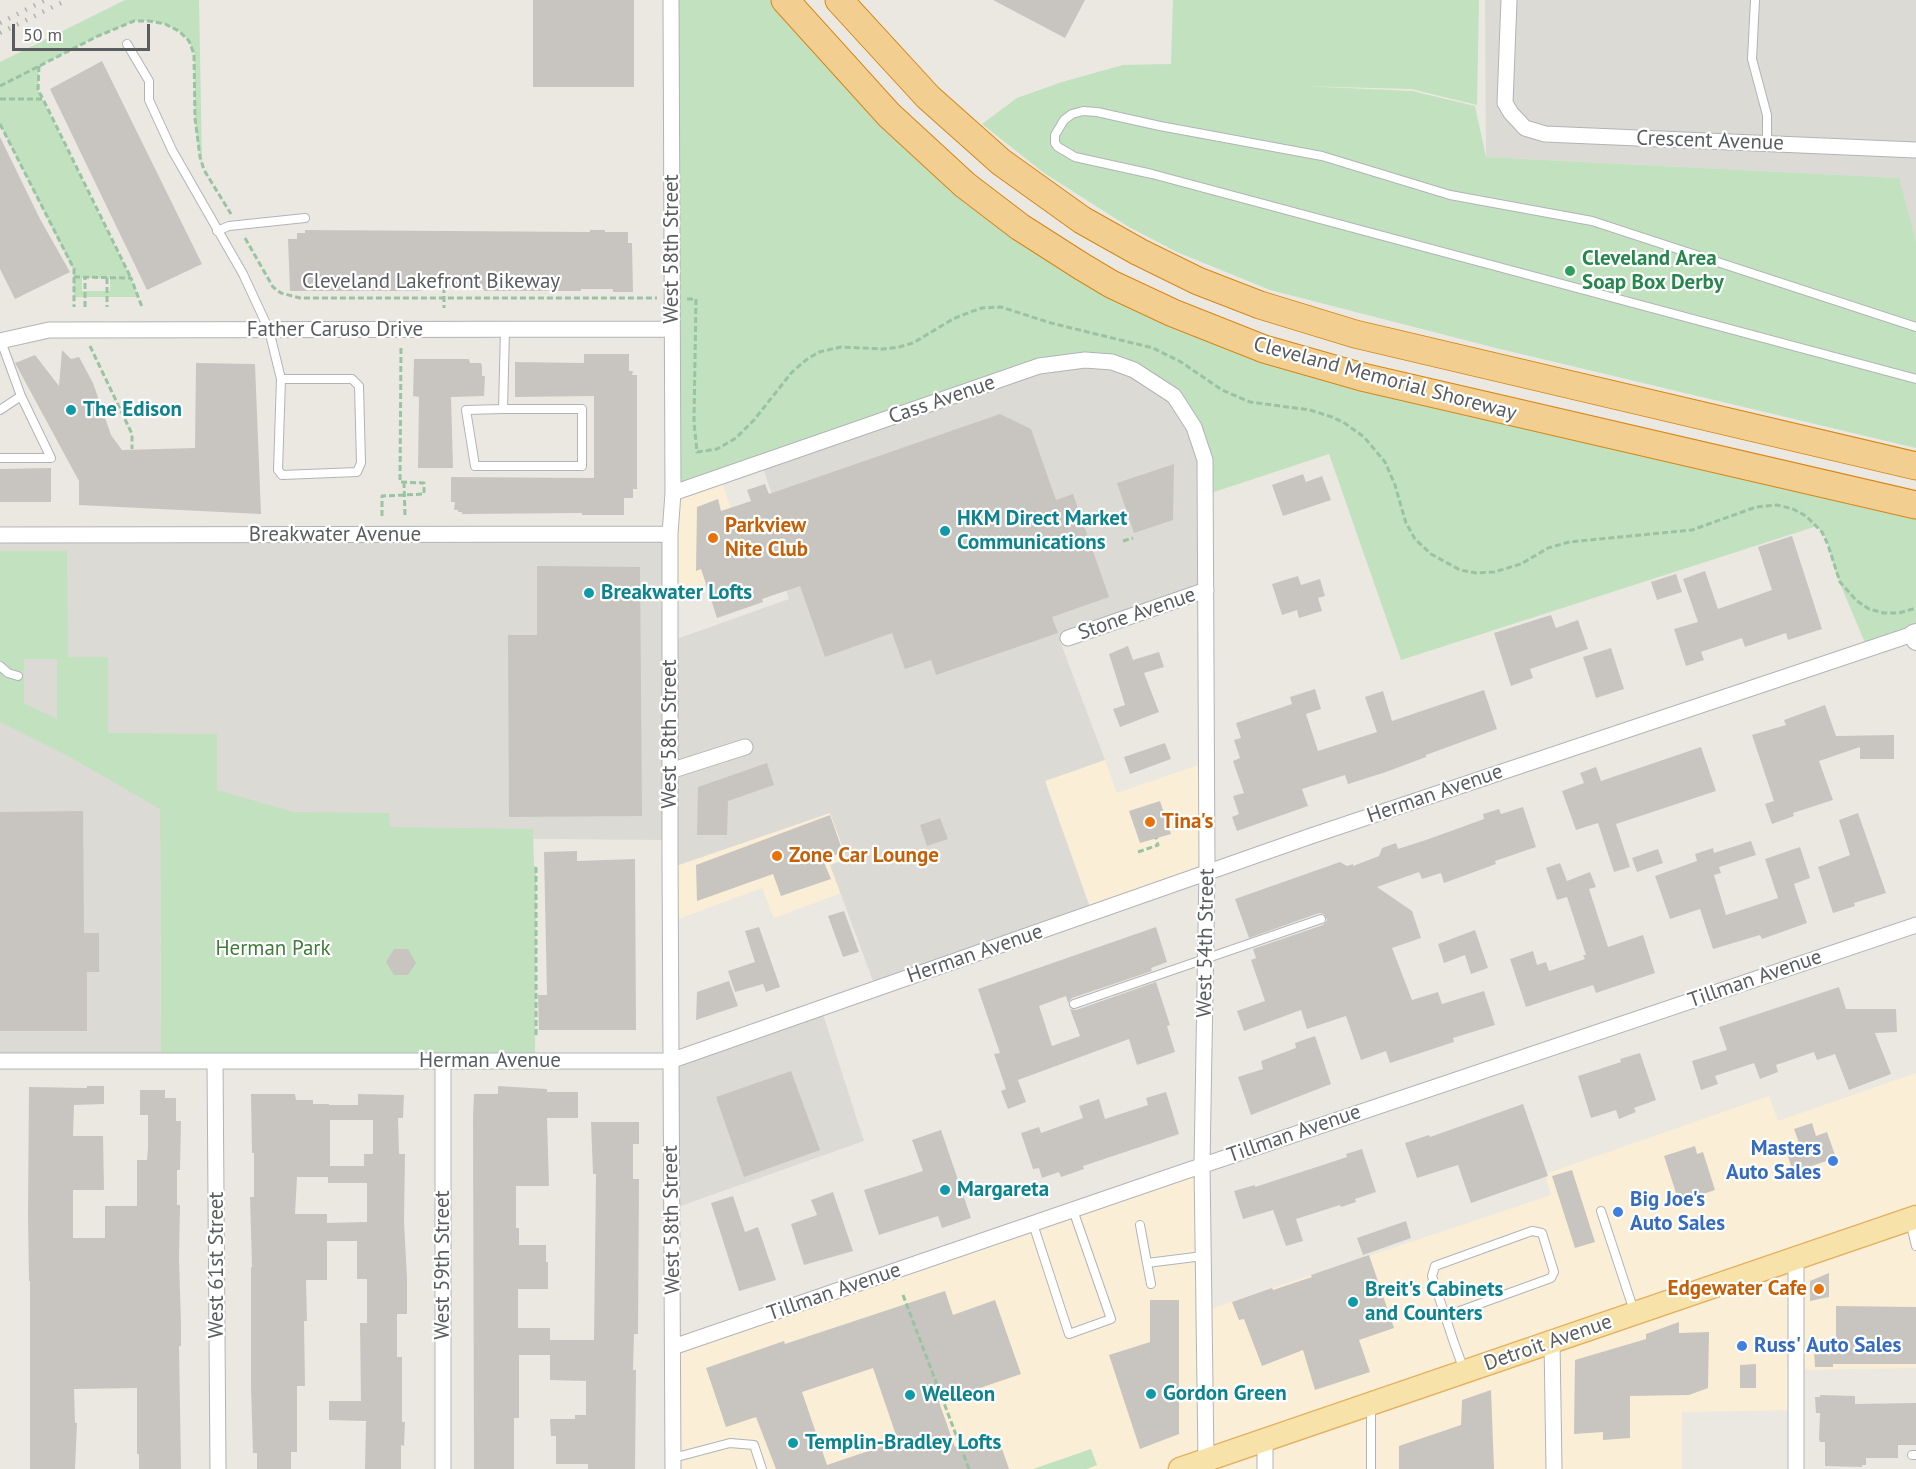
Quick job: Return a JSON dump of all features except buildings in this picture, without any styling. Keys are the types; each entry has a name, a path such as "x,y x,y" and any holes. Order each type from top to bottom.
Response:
{"highway":[{"name":"Cleveland Memorial Shoreway","path":"785,0 889,115 965,185 1020,227 1081,266 1111,284 1162,309 1298,360 1916,505"},
{"name":"Cleveland Memorial Shoreway","path":"839,0 928,97 1001,162 1082,220 1198,281 1260,305 1355,334 1916,466"}],"main road":[{"name":"Detroit Avenue","path":"1180,1469 1913,1218"}],"street":[{"name":"West 58th Street","path":"671,0 673,493 670,534 670,1061 673,1463"},
{"name":"Crescent Avenue","path":"1509,0 1505,103 1525,128 1545,134 1916,150"},
{"name":"Father Caruso Drive","path":"1,341 49,330 672,329"},
{"name":"Cass Avenue","path":"673,493 1039,366 1085,360 1112,362 1134,370 1174,396 1194,428"},
{"name":"West 54th Street","path":"1194,428 1205,460 1207,872 1202,1166 1206,1460"},
{"name":"Breakwater Avenue","path":"0,535 670,534"},
{"name":"Stone Avenue","path":"1068,638 1206,590"},
{"name":"Herman Avenue","path":"0,1061 670,1061 1207,872 1915,636"},
{"path":"670,771 745,747"},
{"name":"Tillman Avenue","path":"673,1347 1916,925"},
{"name":"West 61st Street","path":"215,1061 218,1469"},
{"name":"West 59th Street","path":"443,1061 443,1469"},
{"path":"1796,1257 1796,1469"},
{"path":"1552,1341 1554,1469"},
{"path":"1264,1440 1264,1469"}],"lane":[{"path":"1755,0 1752,59 1767,115 1767,143"},
{"path":"127,44 149,81 149,100 172,150 243,274 269,330 281,379 278,470 282,475 357,472 361,463 359,386 352,379 281,379"},
{"path":"1916,327 1592,221 1450,195 1322,156 1097,112 1083,111 1072,114 1064,120 1055,135 1058,147 1075,157 1152,174 1916,380"},
{"path":"217,231 229,226 305,218"},
{"path":"503,409 505,330"},
{"path":"0,458 51,458 21,396 1,341"},
{"path":"0,410 21,396"},
{"path":"503,409 582,409 582,466 475,466 466,410 503,409"},
{"path":"0,666 8,673 18,676"},
{"path":"1074,1004 1321,919"},
{"path":"1033,1224 1069,1334 1111,1319 1072,1210"},
{"path":"1601,1211 1634,1313"},
{"path":"1913,1218 1916,1246"},
{"path":"1140,1225 1151,1284"},
{"path":"1446,1317 1551,1278 1554,1272 1542,1233 1532,1231 1435,1266 1432,1276 1464,1371"},
{"path":"1147,1263 1203,1256"},
{"path":"1371,1403 1371,1469"},
{"path":"673,1463 730,1443 754,1445 762,1469"}],"path":[{"path":"39,66 38,90 131,278 142,307"},
{"path":"0,99 43,99"},
{"path":"0,124 74,269 74,307"},
{"name":"Cleveland Lakefront Bikeway","path":"244,235 270,284 276,291 287,296 300,298 652,298"},
{"path":"74,277 131,278"},
{"path":"85,277 85,307"},
{"path":"107,278 107,307"},
{"path":"444,286 444,308"},
{"path":"682,299 696,299 693,411 697,452 717,449 736,438 759,414 792,372 819,352 841,347 883,349 906,345 963,314 982,308 1001,307 1051,323 1153,348 1181,362 1222,390 1250,402 1322,412 1342,422 1364,437 1385,462 1395,485 1406,523 1415,538 1431,554 1460,570 1476,573 1494,572 1521,564 1548,548 1569,542 1692,530 1756,507 1777,505 1793,509 1806,516 1822,532 1840,582 1857,601 1869,609 1884,613 1899,613 1916,608"},
{"path":"90,346 132,434 132,449"},
{"path":"382,516 382,496 424,494 424,483 400,482 401,347"},
{"path":"404,482 405,516"},
{"path":"1123,541 1133,538"},
{"path":"1138,852 1158,844 1156,838"},
{"path":"1144,842 1146,849"},
{"path":"536,867 536,1036"},
{"path":"903,1295 969,1469"}],"shaded area":[{"path":"1485,0 1916,0 1916,241 1898,178 1486,157"},
{"path":"1112,362 1174,396 1205,460 1206,590 1060,641 1105,760 1045,781 1092,913 876,989 830,865 847,859 830,813 670,868 670,840 160,836 161,1061 0,1061 0,535 670,534 671,641 789,599 777,564 793,558 761,462 1039,366"},
{"path":"720,477 751,568 670,596 673,493"},
{"path":"1105,760 1117,793 1207,762 1207,872 1092,913 1045,781"},
{"path":"830,813 847,859 830,865 841,893 774,918 762,888 670,922 670,868"},
{"path":"821,1008 864,1141 672,1209 670,1061"},
{"path":"1916,1073 1916,1368 1796,1370 1796,1410 1682,1412 1682,1469 673,1469 673,1347 1202,1165 1204,1311 1551,1195 1545,1174 1769,1096 1778,1121"}],"green space":[{"path":"125,0 199,0 202,164 195,118 194,54 189,41 179,31 165,24 134,21 98,36 39,66 38,90 131,278 138,297 74,297 73,269 0,124 0,62","holes":["82,278 110,278 110,291 82,291"]},
{"path":"671,0 785,0 941,164 1205,327 1916,505 1916,633 1868,650 1836,574 1826,538 1817,526 1401,660 1329,454 1205,495 1205,460 1174,396 1112,362 1039,366 673,493"},
{"name":"Cleveland Area Soap Box Derby","path":"1173,0 1479,0 1477,105 1411,89 1302,86 1412,91 1475,106 1486,157 1899,178 1916,241 1916,448 1496,348 1270,290 1177,252 1129,227 1044,173 982,124 1017,98 1062,82 1123,65 1171,64"},
{"name":"Herman Park","path":"0,551 67,551 68,657 108,657 108,733 217,734 217,790 293,812 389,813 390,827 533,829 534,866 536,867 535,1061 161,1061 160,809 68,756 0,722","holes":["24,659 57,659 57,719 24,703"]},
{"path":"1091,1449 1097,1465 1087,1469 1033,1469"}],"railway":[{"path":"0,23 45,0"},
{"path":"0,33 67,0"}],"place":[{"name":"Cleveland Area Soap Box Derby","path":"1570,271"},
{"name":"The Edison","path":"71,410"},
{"name":"HKM Direct Market Communications","path":"945,531"},
{"name":"Parkview Nite Club","path":"713,538"},
{"name":"Breakwater Lofts","path":"589,593"},
{"name":"Tina's","path":"1150,822"},
{"name":"Zone Car Lounge","path":"777,856"},
{"name":"Masters Auto Sales","path":"1833,1161"},
{"name":"Margareta","path":"945,1190"},
{"name":"Big Joe's Auto Sales","path":"1618,1212"},
{"name":"Edgewater Cafe","path":"1819,1289"},
{"name":"Breit's Cabinets and Counters","path":"1353,1302"},
{"name":"Russ' Auto Sales","path":"1742,1346"},
{"name":"Gordon Green","path":"1151,1394"},
{"name":"Welleon","path":"910,1395"},
{"name":"Templin-Bradley Lofts","path":"793,1443"}]}
